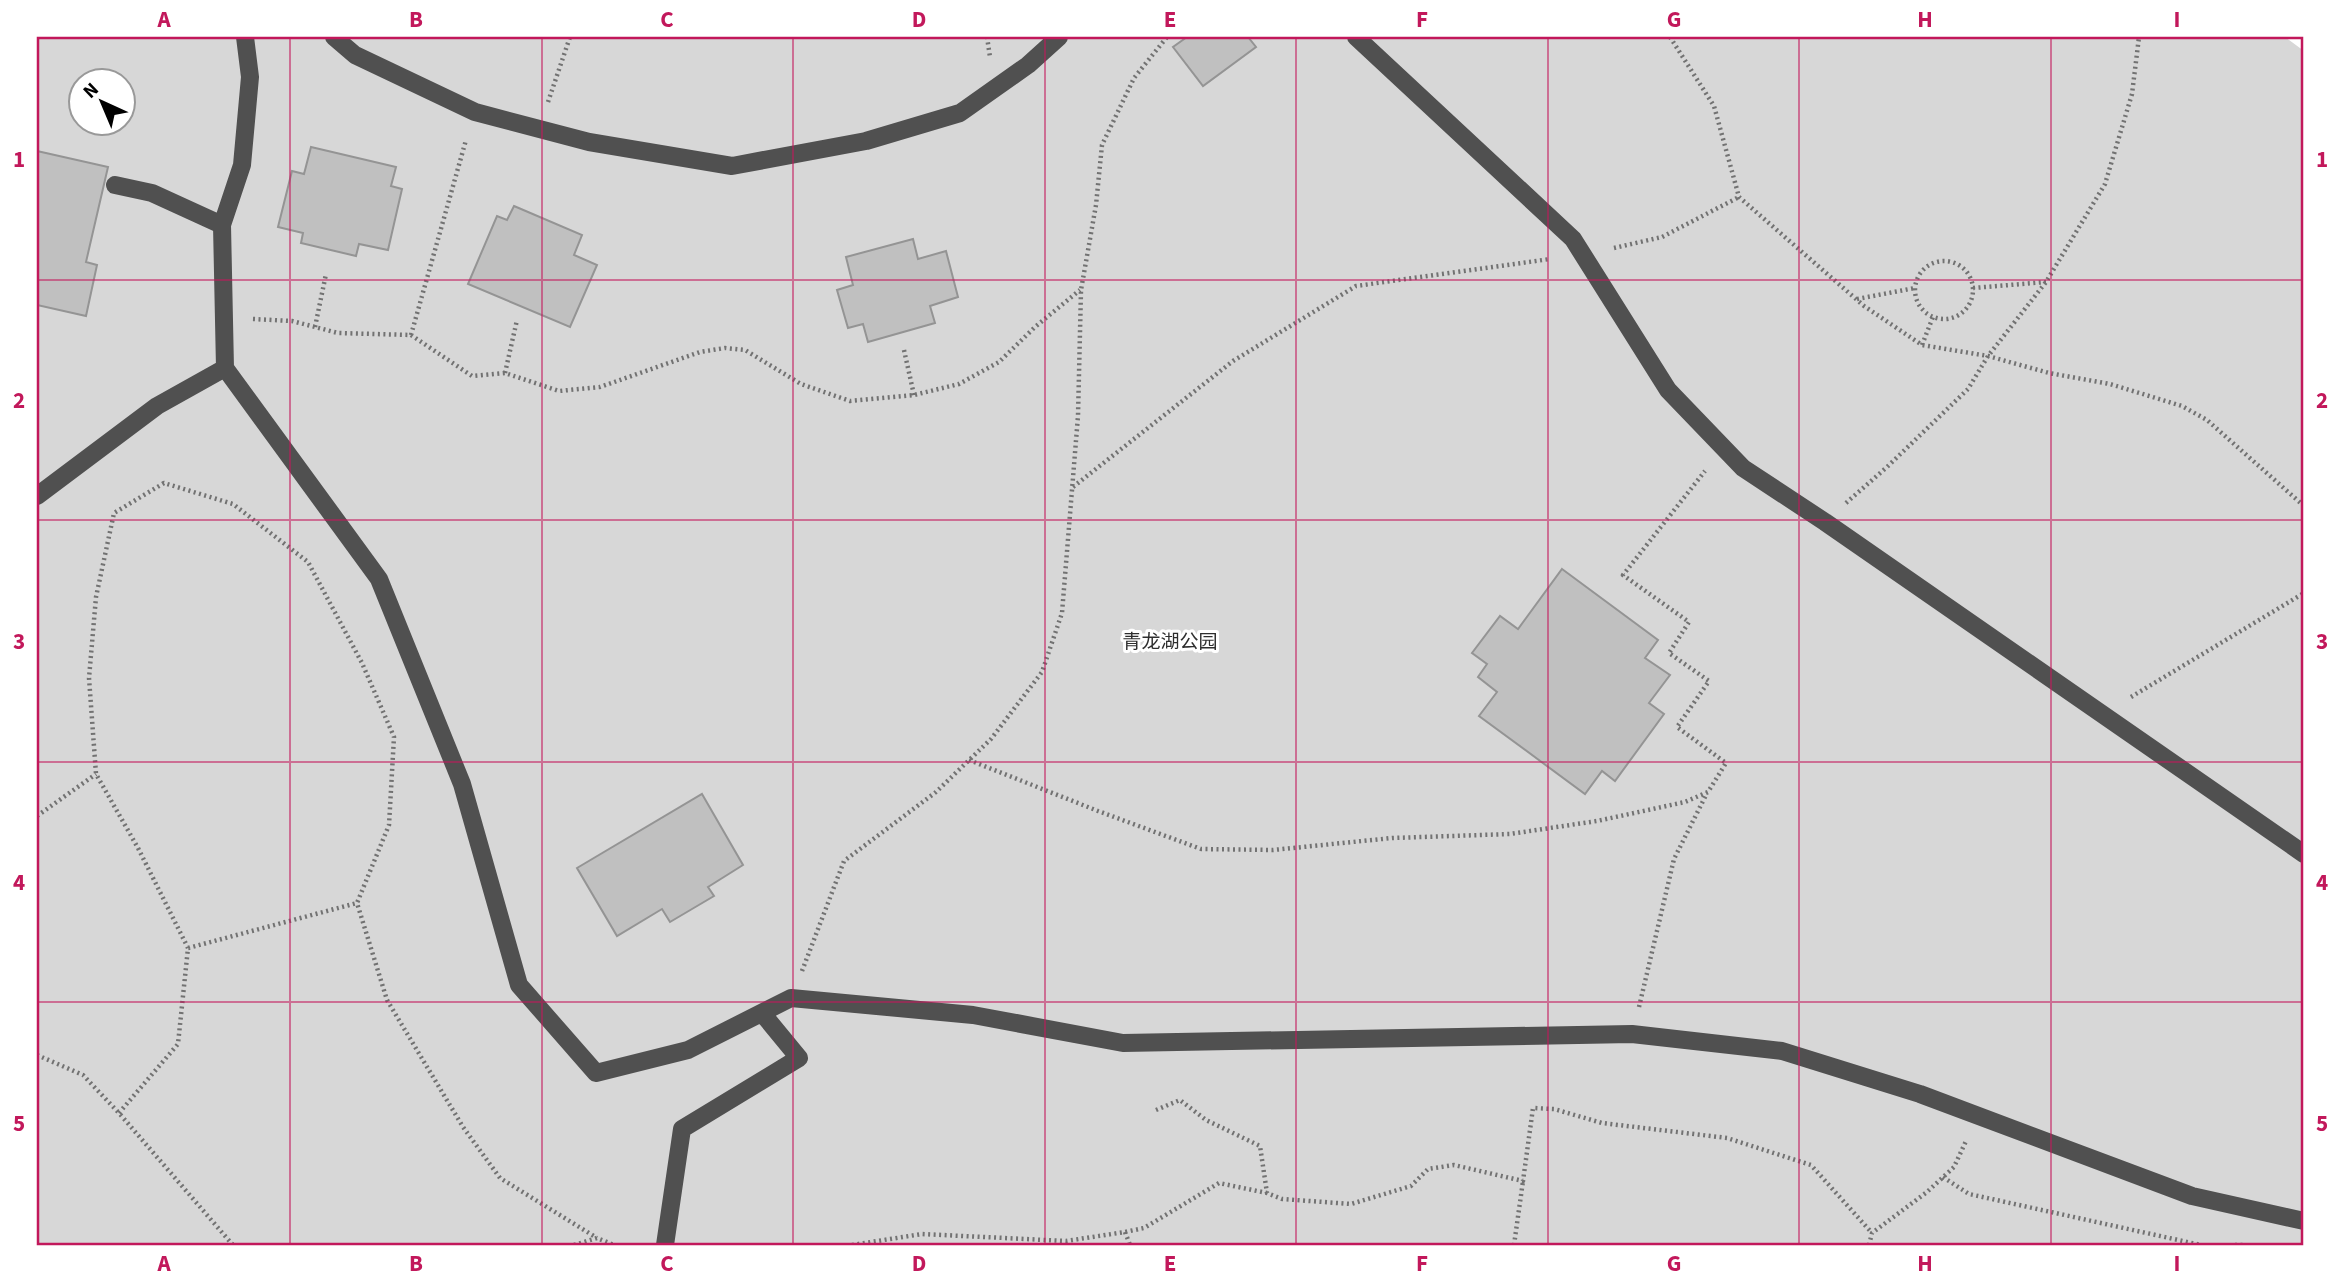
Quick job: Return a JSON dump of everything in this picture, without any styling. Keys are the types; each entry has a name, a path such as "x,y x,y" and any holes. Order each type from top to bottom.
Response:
{"street":[{"path":"244,37 250,77 242,165 222,225 225,368 379,579 462,784 519,985 596,1073 688,1050 791,998 973,1015 1123,1044 1632,1034 1782,1051 1920,1094 2192,1196 2304,1220"},
{"path":"334,37 355,55 475,112 589,142 733,166 866,141 960,113 1028,65 1059,37"},
{"path":"1356,37 1573,239 1668,390 1743,468 2304,854"},
{"path":"115,185 152,193 222,225"},
{"path":"37,496 157,406 225,368"},
{"path":"665,1245 682,1129 799,1058 762,1013"}],"path":[{"path":"538,129 570,37"},
{"path":"791,998 844,861 936,792 970,760 991,739 1042,672 1062,613 1078,416 1081,290 1096,205 1102,145 1134,78 1167,37"},
{"path":"1670,37 1714,106 1739,197 1856,299 1922,345 1988,356 2049,373 2110,384 2182,406 2207,420 2304,506"},
{"path":"1825,522 1968,389 1988,356 2046,282 2105,184 2132,94 2139,37"},
{"path":"411,335 475,112"},
{"path":"1072,488 1233,361 1356,286 1583,254 1662,237 1739,197"},
{"path":"1940,261 1958,264 1966,270 1973,288 1968,306 1952,317 1933,317 1920,305 1916,288 1917,279 1923,271 1930,264 1940,261"},
{"path":"315,327 326,274"},
{"path":"1973,288 2046,282"},
{"path":"1856,299 1916,288"},
{"path":"224,317 292,321 338,333 411,335 472,376 505,373 559,391 600,387 700,352 725,348 746,351 801,384 850,401 914,395 959,384 999,362 1035,327 1081,290"},
{"path":"1922,345 1933,317"},
{"path":"505,373 517,320"},
{"path":"904,350 914,395"},
{"path":"1632,1034 1674,859 1726,763 1677,727 1709,681 1669,653 1689,622 1623,575 1723,447"},
{"path":"119,1112 178,1044 188,948 138,848 96,774 89,678 96,597 114,513 164,483 233,504 308,562 362,663 394,737 389,825 357,903 387,1000 463,1127 500,1178 597,1238 614,1245"},
{"path":"2102,714 2304,593"},
{"path":"970,760 1201,849 1273,850 1392,838 1510,834 1622,816 1685,802 1708,792"},
{"path":"37,816 96,774"},
{"path":"188,948 357,903"},
{"path":"37,1055 83,1075 119,1112 232,1244 236,1245"},
{"path":"1156,1110 1180,1100 1206,1120 1260,1146 1267,1193"},
{"path":"1514,1245 1533,1108 1554,1109 1602,1123 1727,1138 1811,1165 1872,1233"},
{"path":"1869,1245 1872,1233 1927,1192 1954,1167 1978,1116"},
{"path":"852,1245 922,1234 1066,1241 1125,1232 1144,1228 1219,1183 1267,1193 1282,1199 1351,1204 1411,1186 1428,1169 1454,1165 1523,1181"},
{"path":"1943,1177 1969,1194 2201,1245"},
{"path":"1125,1232 1130,1245"},
{"path":"574,1245 597,1238"},
{"path":"2235,1245 2243,1245"}],"green space":[{"name":"青龙湖公园","path":"37,37 2285,37 2304,51 2304,1245 37,1245"}],"building":[{"path":"1187,37 1248,37 1256,47 1203,86 1173,47"},
{"path":"311,147 396,167 391,186 402,189 388,250 359,244 356,256 301,243 303,233 278,227 292,171 304,174"},
{"path":"37,151 108,167 86,262 97,265 86,316 37,305"},
{"path":"514,206 582,235 574,255 597,265 570,327 468,284 497,216 507,220"},
{"path":"913,239 918,259 946,251 958,297 930,306 935,323 868,342 863,324 848,328 837,290 853,285 846,257"},
{"path":"1562,569 1658,640 1645,658 1670,675 1649,703 1664,714 1615,781 1602,771 1585,794 1479,716 1497,692 1478,677 1487,664 1472,653 1500,616 1518,629"},
{"path":"702,794 743,865 708,887 714,896 670,922 662,909 617,936 577,868"}]}
